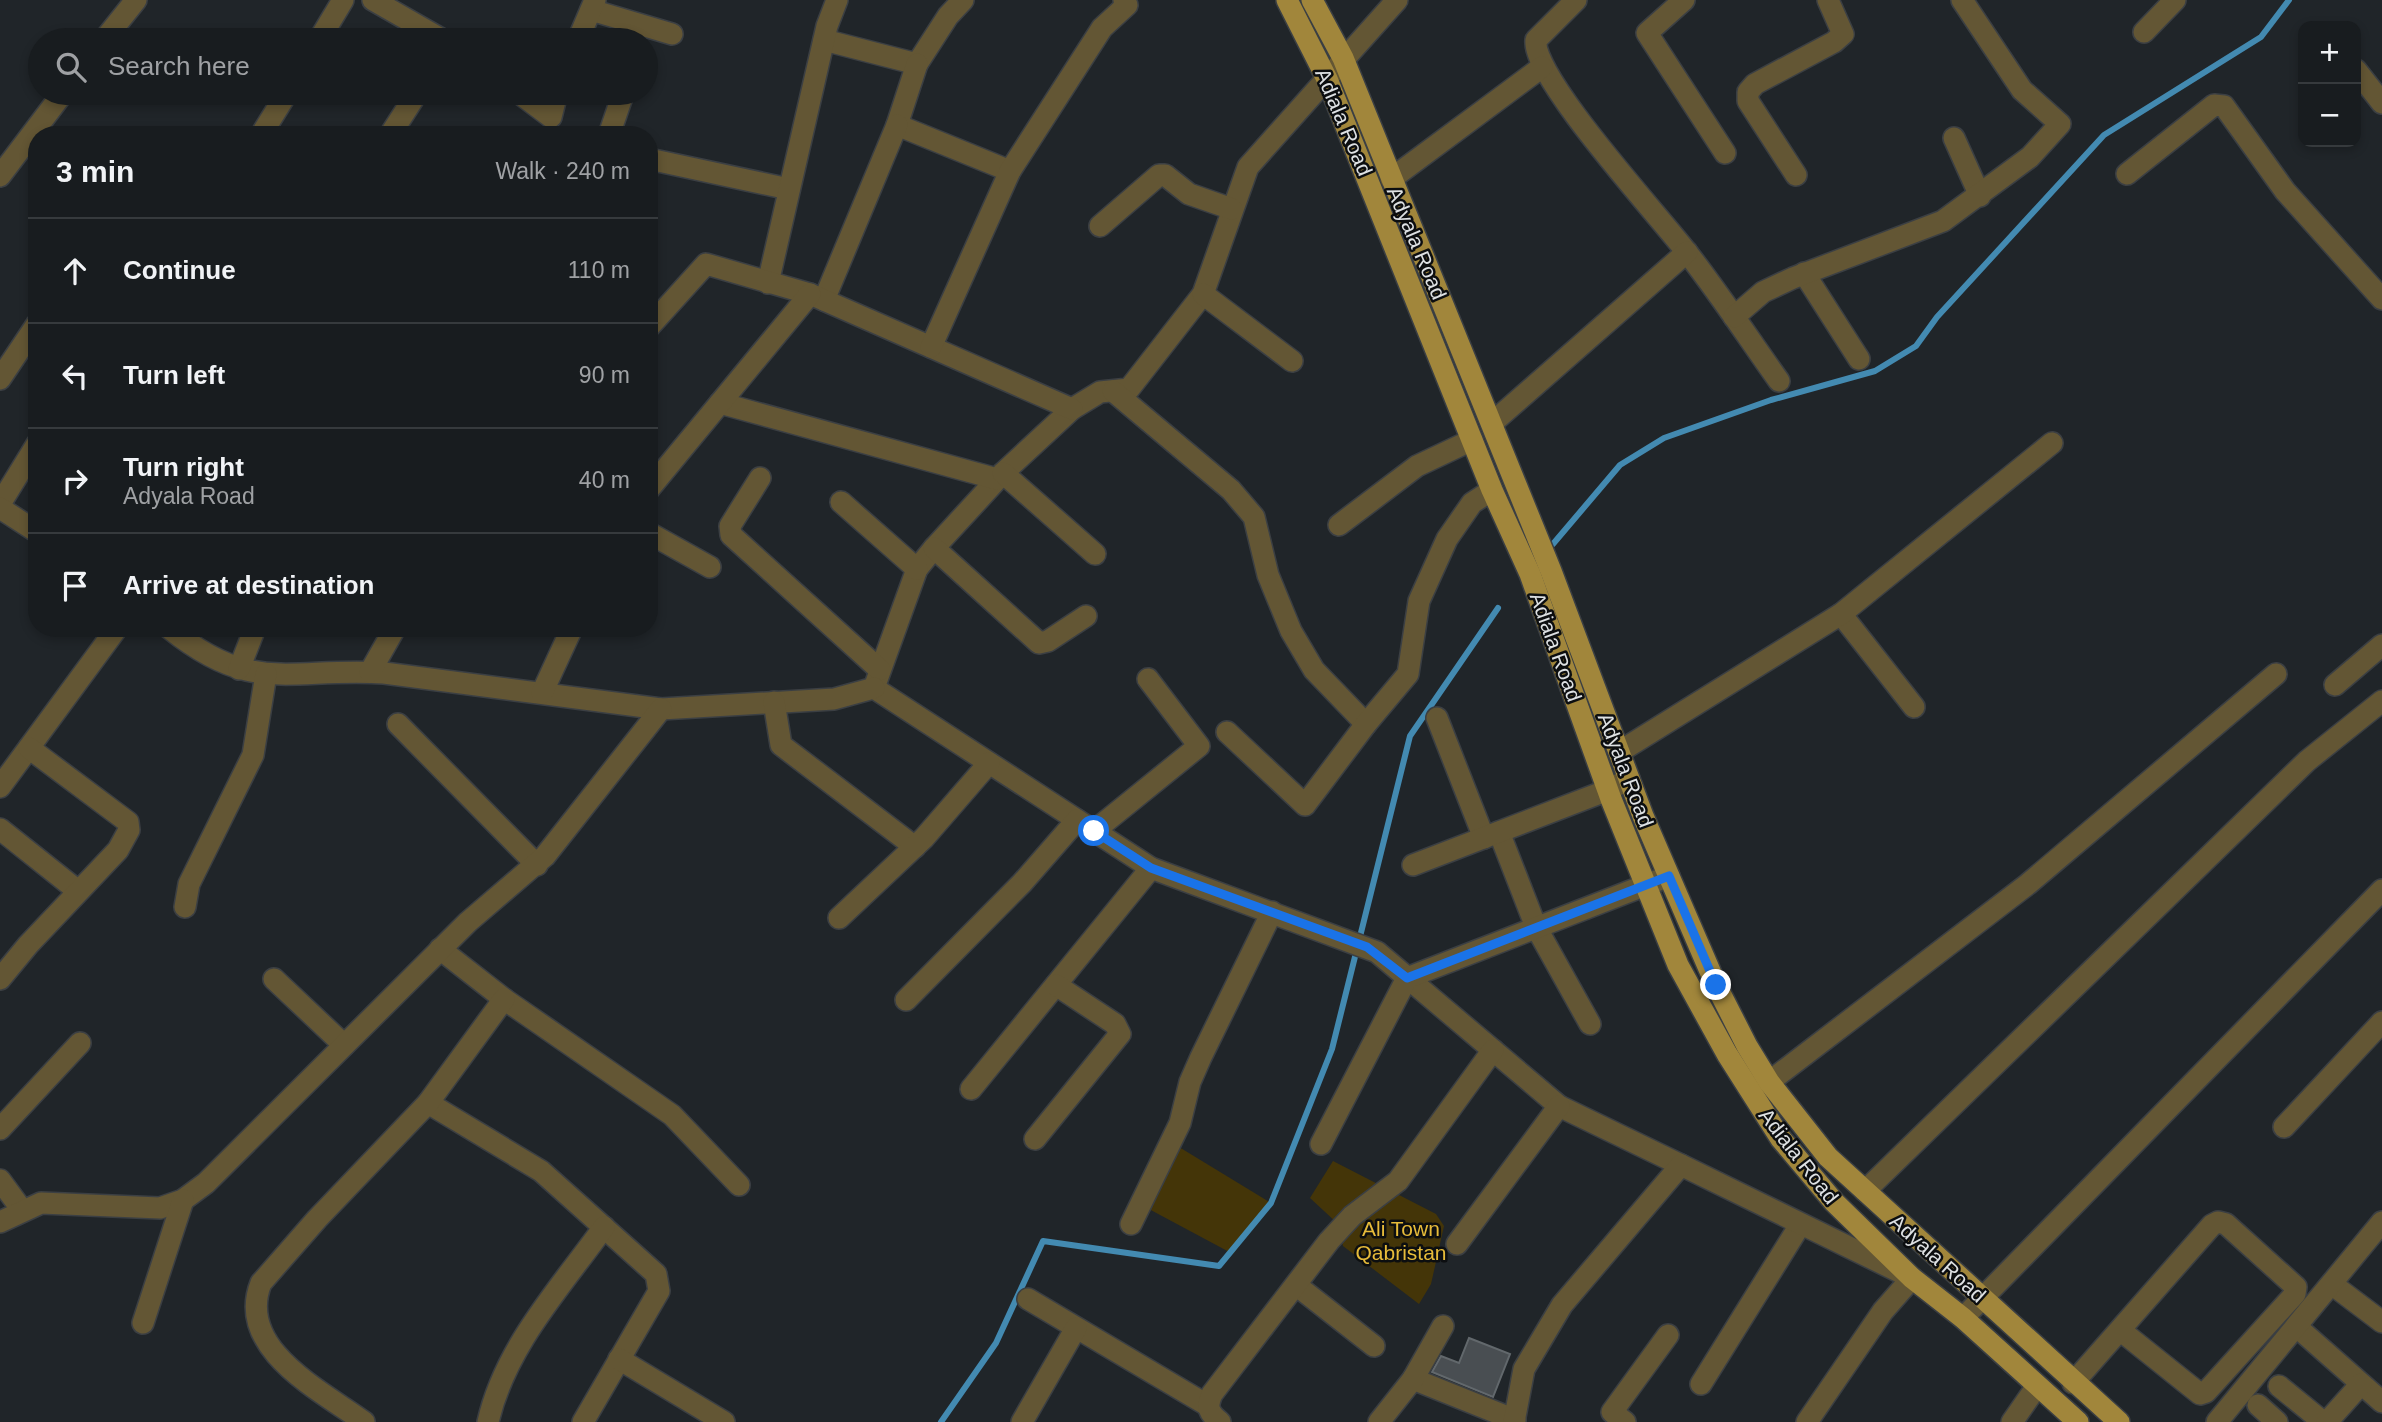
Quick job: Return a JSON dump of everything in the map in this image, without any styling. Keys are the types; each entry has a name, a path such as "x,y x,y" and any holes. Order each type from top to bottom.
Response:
{"main road":[{"name":"Adiala Road","path":"1287,0 1327,79 1492,490 1530,574 1608,790 1678,965 1727,1054 1781,1139 1834,1202 1912,1278 1963,1318 2078,1422"},
{"name":"Adyala Road","path":"1312,0 1343,58 1492,424 1669,876 1716,985 1769,1082 1828,1157 2073,1383 2119,1422"}],"street":[{"path":"114,28 136,0"},
{"path":"326,28 343,0"},
{"path":"373,0 422,28"},
{"path":"768,283 824,40 837,0"},
{"path":"658,478 720,403 817,297 897,125 917,64 948,16 962,0"},
{"path":"931,347 1010,171 1102,28 1127,5 1124,0"},
{"path":"195,637 212,659 239,669 265,674 370,672 661,709 834,699 877,679 917,569 1000,476 1072,409 1100,392 1129,389 1203,294 1248,167 1397,0"},
{"path":"1576,0 1536,40 1535,49 1542,67 1595,139 1687,252 1779,381"},
{"path":"1684,0 1647,33 1725,153"},
{"path":"1796,175 1748,100 1748,92 1755,84 1834,42 1843,34 1828,0"},
{"path":"1734,317 1763,292 1804,273 1943,221 2029,157 2060,124 2022,90 1962,0"},
{"path":"2144,32 2175,0"},
{"path":"584,28 593,5 656,28"},
{"path":"658,29 672,34"},
{"path":"824,40 917,64"},
{"path":"1391,179 1542,67"},
{"path":"2361,76 2382,103"},
{"path":"35,126 53,105"},
{"path":"267,126 280,105"},
{"path":"396,126 409,105"},
{"path":"530,105 548,126"},
{"path":"548,126 554,105"},
{"path":"612,126 619,105"},
{"path":"2127,174 2214,105 2224,106 2285,191 2382,299"},
{"path":"897,125 1010,171"},
{"path":"3,164 28,134"},
{"path":"1954,138 1980,196"},
{"path":"658,161 789,188"},
{"path":"1100,226 1159,175 1165,175 1189,194 1232,209"},
{"path":"1492,424 1687,252"},
{"path":"658,317 706,264 817,297 1072,409"},
{"path":"1804,273 1859,359"},
{"path":"1203,294 1292,361"},
{"path":"0,379 28,337"},
{"path":"1113,391 1231,490 1254,517 1268,575 1292,631 1314,670 1366,724"},
{"path":"720,403 1000,476 1095,554"},
{"path":"1339,525 1417,466 1472,440"},
{"path":"1619,752 1841,614 2052,443"},
{"path":"28,459 0,506 28,526"},
{"path":"760,478 730,526 731,535 877,679 989,763 1151,868 1272,912 1300,925 1367,947 1559,1106 1912,1278 1884,1311 1807,1422"},
{"path":"1227,732 1306,805 1366,724 1408,674 1419,601 1447,539 1472,503 1492,490"},
{"path":"841,502 917,569"},
{"path":"658,538 710,567"},
{"path":"934,548 1039,643 1086,616"},
{"path":"1841,614 1914,707"},
{"path":"0,787 110,637"},
{"path":"239,669 251,637"},
{"path":"370,672 391,637"},
{"path":"542,694 568,637"},
{"path":"2334,685 2382,645"},
{"path":"185,906 189,884 253,755 265,674"},
{"path":"1769,1082 2028,884 2276,674"},
{"path":"906,1000 1022,883 1086,825 1199,747 1148,678"},
{"path":"1865,1191 2307,761 2382,701"},
{"path":"774,702 782,745 915,847"},
{"path":"0,1222 41,1203 160,1208 183,1200 206,1183 440,949 537,865 661,709"},
{"path":"1437,718 1536,927 1590,1024"},
{"path":"398,724 537,865"},
{"path":"0,979 124,841 129,830 128,822 29,748"},
{"path":"839,918 915,847 989,763"},
{"path":"1413,865 1608,790 1629,779"},
{"path":"0,829 78,891"},
{"path":"971,1089 1151,868"},
{"path":"1321,1144 1407,978 1669,876"},
{"path":"1963,1318 2380,896"},
{"path":"1130,1224 1180,1123 1190,1082 1200,1057 1272,912"},
{"path":"440,949 504,999 672,1115 739,1185"},
{"path":"274,979 344,1045"},
{"path":"1035,1139 1120,1034 1115,1024 1056,985"},
{"path":"365,1422 277,1360 261,1328 258,1291 261,1283 317,1219 428,1103 504,999"},
{"path":"2284,1127 2382,1022"},
{"path":"0,1129 80,1043"},
{"path":"1220,1422 1210,1413 1208,1405 1212,1394 1352,1216 1398,1181 1493,1050"},
{"path":"428,1103 541,1171 656,1274 660,1282 659,1291 583,1422"},
{"path":"1457,1244 1559,1106"},
{"path":"1413,1379 1514,1421 1524,1369 1562,1305 1681,1165"},
{"path":"0,1180 22,1210"},
{"path":"143,1323 183,1200"},
{"path":"2073,1383 2212,1225 2218,1222 2226,1224 2296,1287 2286,1304 2207,1392 2200,1394 2120,1330"},
{"path":"2217,1422 2333,1285 2382,1222"},
{"path":"1700,1384 1800,1225"},
{"path":"488,1422 492,1404 509,1367 549,1297 570,1274 604,1227"},
{"path":"1296,1285 1374,1346"},
{"path":"2333,1285 2382,1322"},
{"path":"1028,1299 1208,1405"},
{"path":"1380,1422 1413,1379 1443,1326"},
{"path":"2297,1327 2382,1402"},
{"path":"1022,1422 1076,1328"},
{"path":"1625,1422 1612,1412 1668,1335"},
{"path":"619,1359 723,1422"},
{"path":"2279,1386 2325,1422 2361,1384"},
{"path":"2012,1422 2037,1386"},
{"path":"2258,1405 2277,1422"}],"green space":[{"path":"1179,1147 1271,1203 1233,1254 1147,1208"},
{"name":"Ali Town Qabristan","path":"1333,1161 1436,1214 1444,1226 1431,1284 1419,1304 1343,1246 1337,1223 1310,1198"}],"building":[{"path":"1469,1338 1510,1354 1493,1397 1432,1372 1441,1356 1459,1363"}],"waterway":[{"path":"1553,544 1620,465 1664,438 1771,400 1875,371 1916,346 1937,317 2104,135 2261,37 2289,0"},
{"path":"941,1422 996,1343 1043,1241 1219,1266 1271,1203 1332,1049 1410,736 1498,608"}],"route":[{"path":"1094,831 1151,868 1272,912 1300,925 1367,947 1377,952 1407,978 1669,876 1716,985"}]}
